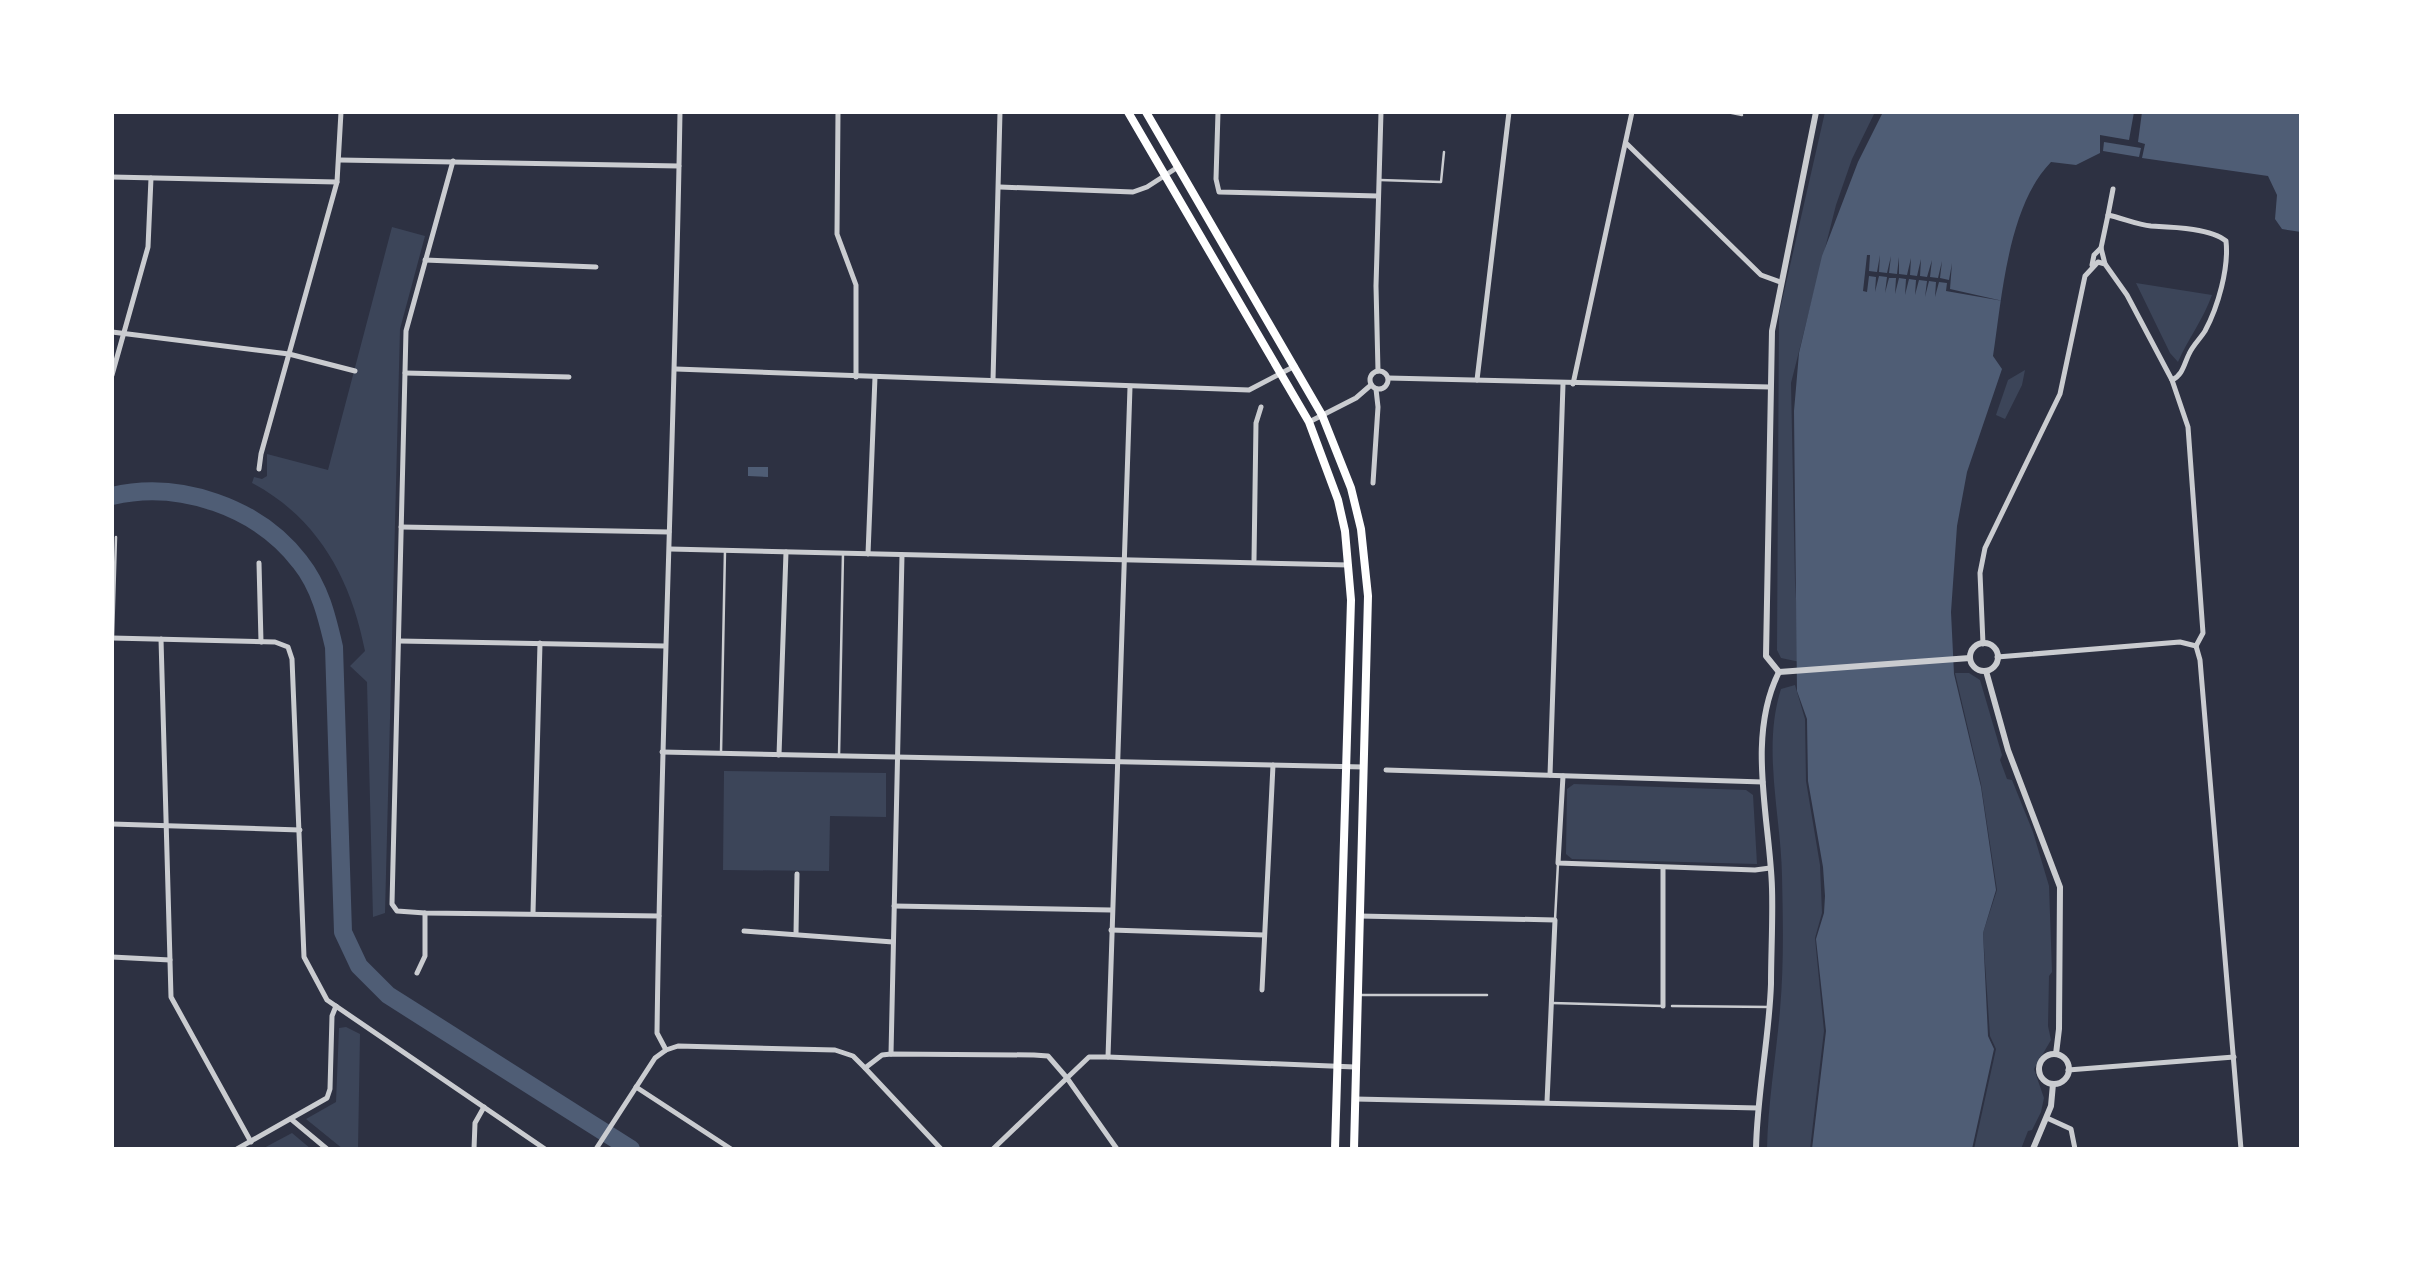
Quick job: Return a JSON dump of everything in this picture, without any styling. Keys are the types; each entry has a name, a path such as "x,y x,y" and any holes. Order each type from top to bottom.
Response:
{"main road":[{"path":"1128,112 1309,422 1338,500 1349,565 1351,629 1335,1149"},
{"path":"1146,112 1322,415 1351,488 1366,566 1368,626 1354,1149"}],"street":[{"path":"259,469 337,182 341,112"},
{"path":"666,1050 657,1033 665,646 676,369 680,112"},
{"path":"838,112 836,234 856,285 856,377"},
{"path":"993,380 1000,112"},
{"path":"1218,112 1216,179 1219,192 1378,196"},
{"path":"1378,371 1378,180 1381,112"},
{"path":"1477,380 1509,112"},
{"path":"1573,384 1632,112"},
{"path":"1816,112 1772,331 1766,656 1779,672 1794,674 1970,658"},
{"path":"1626,144 1761,275 1780,282"},
{"path":"340,160 679,166"},
{"path":"453,161 406,331 391,898 397,911 425,913 659,916"},
{"path":"1000,187 1133,192 1178,167"},
{"path":"112,177 337,182"},
{"path":"112,375 126,333 148,247 151,178"},
{"path":"1983,644 1982,559 2060,394 2085,276 2098,264 2113,189"},
{"path":"2108,215 2150,226 2167,224 2184,231 2199,230 2226,240 2226,258 2205,331 2190,351 2180,373 2172,380"},
{"path":"2101,248 2094,256 2098,264 2127,295 2172,380 2188,427 2203,633 2196,646 2200,660 2241,1149"},
{"path":"425,260 596,267"},
{"path":"112,332 289,354 355,371"},
{"path":"676,369 1249,390 1295,366"},
{"path":"1378,371 1388,378 1770,387"},
{"path":"1373,483 1378,407 1370,376 1378,371"},
{"path":"405,373 569,377"},
{"path":"868,554 875,377"},
{"path":"1309,422 1374,387 1386,386 1388,378"},
{"path":"1550,775 1563,384"},
{"path":"1108,1057 1111,910 1127,560 1130,387"},
{"path":"1254,560 1256,423 1261,407"},
{"path":"401,527 669,532"},
{"path":"670,549 1127,560 1254,560 1349,565"},
{"path":"779,755 786,552"},
{"path":"891,1054 902,555"},
{"path":"259,563 261,642"},
{"path":"113,638 283,643 292,652 304,957 327,1000 545,1149"},
{"path":"161,639 171,997 251,1142"},
{"path":"399,641 665,646"},
{"path":"1997,657 2180,642 2196,646"},
{"path":"533,913 540,643"},
{"path":"1983,644 1994,649 1997,657 1994,666 1986,671 1973,666 1970,658 1973,648 1983,644"},
{"path":"1986,671 2008,750 2060,887 2059,1029 2056,1054"},
{"path":"1756,1149 1770,1007 1770,868 1763,782 1766,717 1770,695 1779,672"},
{"path":"662,752 1364,767"},
{"path":"1262,990 1273,765"},
{"path":"1385,770 1763,782"},
{"path":"1563,776 1559,863 1663,868 1770,868"},
{"path":"112,824 300,830"},
{"path":"1663,868 1663,1006"},
{"path":"796,934 797,874"},
{"path":"894,906 1111,910"},
{"path":"417,973 425,956 425,913"},
{"path":"1359,916 1555,920 1547,1102"},
{"path":"1111,930 1264,935"},
{"path":"744,931 893,942"},
{"path":"112,957 170,960"},
{"path":"237,1149 327,1098 332,1016 336,1006"},
{"path":"596,1149 655,1058 678,1046 835,1050 853,1056 941,1149"},
{"path":"865,1068 881,1055 891,1054 1048,1056 1067,1078 1117,1149"},
{"path":"2056,1054 2067,1062 2068,1070 2062,1081 2053,1084 2044,1080 2039,1068 2043,1059 2056,1054"},
{"path":"2068,1070 2234,1057"},
{"path":"993,1149 1089,1058 1355,1067"},
{"path":"2034,1149 2046,1118 2053,1084"},
{"path":"636,1087 731,1149"},
{"path":"1354,1099 1758,1108"},
{"path":"474,1149 475,1123 484,1107"},
{"path":"2046,1118 2071,1129 2075,1149"},
{"path":"291,1119 327,1149"}],"lane":[{"path":"1727,112 1742,115"},
{"path":"1378,180 1441,182 1444,152"},
{"path":"113,638 116,537"},
{"path":"722,753 725,550"},
{"path":"839,756 844,553"},
{"path":"1555,920 1559,863"},
{"path":"1357,995 1487,995"},
{"path":"1552,1003 1663,1006"},
{"path":"1672,1006 1770,1007"}],"shaded area":[{"path":"1825,112 1875,112 1852,159 1836,205 1791,383 1795,582 1800,662 1781,658 1777,650 1779,314"},
{"path":"1883,112 2134,112 2129,140 2100,135 2100,153 2076,165 2051,162 2025,203 2009,253 1993,356 2002,369 1967,472 1957,526 1951,612 1954,674 1981,787 1996,890 1983,933 1988,1036 1994,1049 1972,1149 1812,1149 1826,1031 1816,939 1824,913 1825,896 1823,867 1808,781 1807,719 1797,691 1794,411 1799,353 1822,256 1858,162"},
{"path":"2142,112 2301,112 2301,232 2282,229 2275,219 2277,195 2268,176 2142,158 2145,144 2138,142"},
{"path":"2104,142 2141,148 2139,157 2103,151"},
{"path":"392,227 425,236 400,329 385,913 373,917 367,682 350,666 365,651 359,625 340,575 313,533 296,514 252,483 254,477 262,479 267,476 267,454 328,470"},
{"path":"2136,283 2212,295 2178,362 2170,353"},
{"path":"2025,370 2022,385 2005,419 1996,415 2008,380"},
{"path":"748,467 768,467 768,477 748,476"},
{"path":"1955,673 1969,673 1980,680 2002,755 2000,760 2007,779 2012,780 2033,832 2049,886 2052,972 2049,976 2048,1026 2051,1040 2034,1069 2044,1098 2041,1112 2032,1130 2028,1131 2021,1149 1974,1149 1996,1049 1990,1036 1983,933 1997,890 1981,784"},
{"path":"1795,685 1805,719 1806,781 1820,865 1822,913 1815,938 1824,1031 1810,1149 1767,1149 1783,960 1781,853 1774,782 1773,735 1781,689"},
{"path":"724,771 886,773 886,817 830,816 829,871 723,870"},
{"path":"1574,784 1746,790 1753,795 1757,864 1572,859 1566,854 1567,789"},
{"path":"346,1027 360,1034 358,1149 343,1149 306,1119 336,1102 339,1028"},
{"path":"292,1133 311,1149 262,1149"}],"pier":[{"path":"1867,255 1870,255 1869,271 1877,272 1880,255 1879,272 1887,273 1891,256 1889,273 1897,274 1899,257 1899,274 1907,275 1911,258 1910,275 1917,276 1921,259 1920,276 1927,277 1932,260 1930,277 1938,278 1942,261 1940,278 1949,280 1952,263 1950,289 2003,301 1946,291 1947,283 1939,282 1935,297 1936,282 1929,281 1925,297 1927,281 1919,280 1915,295 1916,280 1909,279 1905,295 1906,279 1899,278 1895,294 1896,278 1889,278 1885,293 1887,277 1879,276 1875,292 1876,277 1869,276 1867,292 1863,291"}],"waterway":[{"path":"112,496 164,492 215,502 262,526 283,543 300,562 318,592 334,647 343,932 359,966 388,995 631,1149"}]}
